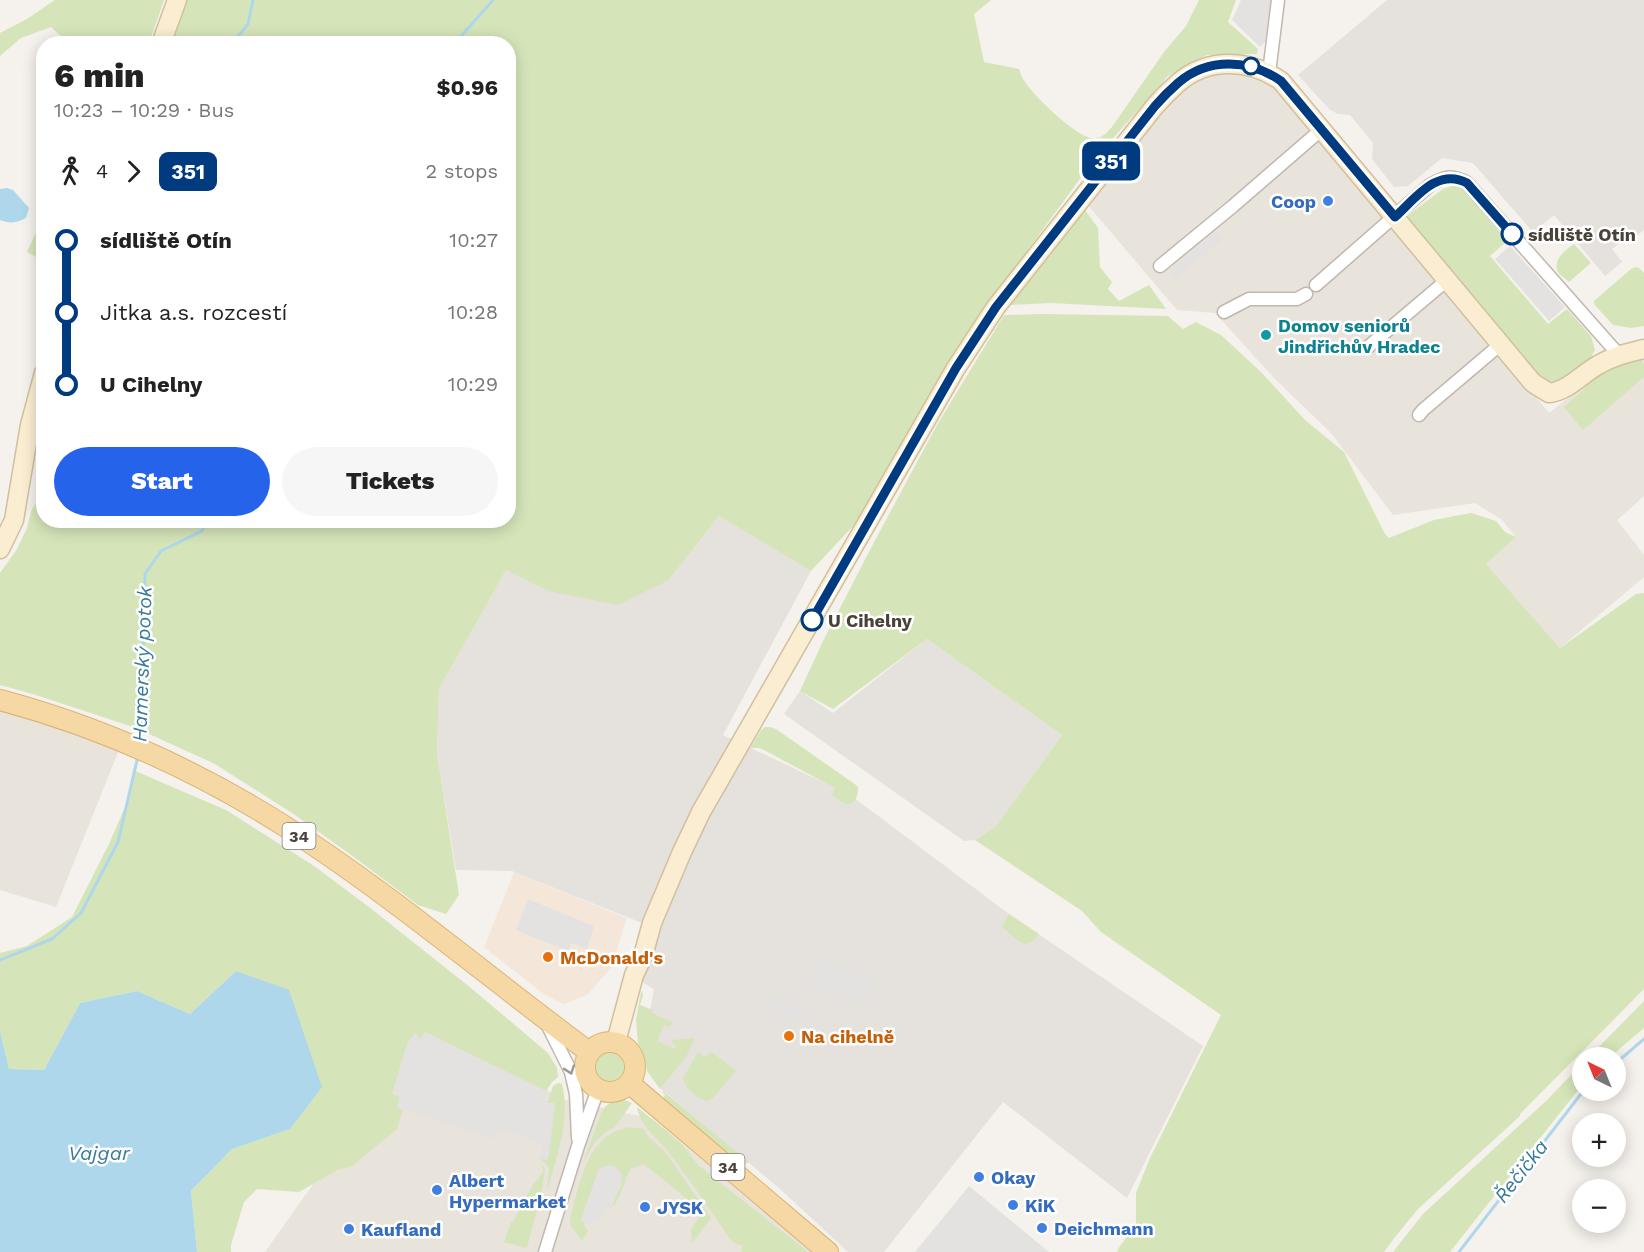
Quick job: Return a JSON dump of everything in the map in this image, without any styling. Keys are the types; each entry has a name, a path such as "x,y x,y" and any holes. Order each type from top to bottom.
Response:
{"main road":[{"name":"34","path":"0,700 64,719 165,760 251,807 333,858 589,1052"},
{"path":"616,1042 628,1050 635,1063 635,1070 629,1083 622,1089 606,1092 598,1089 588,1079 584,1066 589,1052 598,1044 616,1042"},
{"name":"34","path":"629,1083 828,1252"}],"street":[{"path":"164,36 177,0"},
{"path":"1269,73 1278,0"},
{"path":"616,1042 634,975 643,956 652,923 701,812 956,368 996,307 1155,106 1179,82 1193,73 1215,65 1230,63 1250,66 1269,73 1281,81 1533,383 1549,393 1563,390 1596,366 1619,355 1644,349"},
{"path":"1160,266 1322,129"},
{"path":"1316,285 1430,185 1449,177 1459,178 1467,183 1619,355"},
{"path":"1368,347 1447,280"},
{"path":"1224,312 1249,299 1297,299 1306,294"},
{"path":"1419,415 1495,349"},
{"path":"0,549 14,520 36,403"},
{"path":"543,1018 571,1072 577,1106 578,1146"},
{"path":"545,1252 598,1089"}],"shaded area":[{"path":"1241,0 1271,0 1265,42 1260,47 1232,20"},
{"path":"1387,0 1644,0 1644,230 1628,243 1624,239 1612,249 1622,262 1605,276 1554,215 1533,232 1473,163 1442,158 1408,186 1394,187 1372,159 1373,143 1350,115 1338,114 1330,110 1298,75"},
{"path":"1247,72 1273,85 1444,284 1549,413 1603,370 1644,356 1644,496 1617,520 1644,555 1644,577 1560,648 1486,564 1516,537 1501,519 1475,503 1393,515 1331,433 1274,378 1215,313 1177,310 1087,204 1173,97 1205,75"},
{"path":"1215,232 1222,240 1176,279 1169,271"},
{"path":"1510,246 1565,307 1549,321 1495,259"},
{"name":"U Cihelny","path":"719,516 811,571 723,735 849,794 1009,914 1203,1046 1127,1198 1003,1102 884,1252 848,1252 779,1188 660,1088 644,1044 654,989 640,981 657,929 512,871 456,870 437,753 439,689 506,570 548,591 669,580"},
{"path":"927,639 1062,735 996,826 975,840 964,841 784,714 800,691 833,713"},
{"path":"0,710 121,745 56,907 0,890"},
{"path":"514,872 627,918 611,968 587,995 564,1004 545,995 484,947"},
{"path":"528,899 594,926 587,949 571,943 568,951 516,930"},
{"path":"821,958 874,982 864,1006 810,982"},
{"path":"773,997 806,1013 801,1024 768,1008"},
{"path":"423,1007 561,1099 653,1119 812,1252 265,1252 385,1083"},
{"path":"425,1032 546,1091 541,1099 547,1103 555,1103 547,1160 539,1158 543,1146 531,1139 498,1129 494,1139 397,1107 400,1097 392,1094 407,1044 415,1033 421,1039"},
{"path":"608,1165 620,1172 621,1185 610,1210 605,1208 600,1219 590,1225 581,1220 599,1169"},
{"path":"969,1186 1049,1252 915,1252"}],"green space":[{"path":"55,0 164,0 151,36 61,36 51,27 21,38 0,56 0,33 27,19"},
{"path":"183,0 991,0 974,14 984,62 1019,69 1024,81 1046,106 1077,131 1093,138 1101,137 1112,127 1164,52 1186,26 1199,0 1236,0 1228,22 1258,49 1257,54 1207,55 1168,76 1093,161 978,318 854,525 811,571 719,516 669,580 618,605 548,591 506,570 439,689 437,753 459,895 446,914 418,905 295,815 215,764 136,728 0,685 0,573 17,549 36,503 36,528 516,528 516,36 170,36"},
{"path":"1455,185 1464,189 1507,241 1490,256 1548,324 1567,309 1591,336 1595,350 1588,363 1567,380 1550,382 1534,372 1407,218 1443,189"},
{"path":"1085,210 1098,228 1100,267 1112,282 1108,289 1119,301 1149,285 1166,309 1051,303 1010,305"},
{"path":"36,232 36,257 27,252"},
{"path":"1574,244 1591,263 1569,282 1558,272 1557,263 1561,255"},
{"path":"1635,267 1644,273 1644,326 1631,328 1613,325 1594,304 1594,301"},
{"path":"1004,315 1168,316 1183,329 1196,322 1221,335 1262,373 1305,420 1344,452 1389,538 1434,520 1471,513 1496,521 1505,532 1516,537 1486,564 1560,648 1636,594 1644,593 1644,989 1586,1047 1572,1047 1572,1062 1520,1116 1418,1209 1384,1252 1117,1252 1136,1224 1136,1193 1150,1158 1221,1015 1101,932 1082,911 975,840 996,826 1062,735 927,639 833,709 800,691 823,641 937,425"},
{"path":"1641,360 1644,364 1644,377 1583,430 1564,407 1603,372"},
{"path":"765,727 776,729 856,785 858,792 854,801 845,804 832,795 835,788 760,748 751,748"},
{"path":"133,770 226,810 314,866 471,988 548,1053 557,1068 558,1077 546,1091 425,1032 392,1094 400,1097 397,1107 403,1110 397,1129 352,1166 337,1170 299,1192 257,1189 244,1202 231,1252 197,1252 191,1191 232,1149 290,1129 236,971 190,1014 137,991 80,1003 44,1070 9,1069 0,1031 0,953 27,946 72,917 125,807 131,790"},
{"path":"1009,914 1039,934 1034,940 1024,944 1002,927"},
{"path":"642,991 640,1005 672,1022 670,1027 664,1025 657,1041 674,1049 676,1045 672,1040 695,1038 686,1057 660,1089 647,1071 645,1058 638,1043 636,1020"},
{"path":"1644,1001 1644,1028 1622,1047 1599,1047"},
{"path":"609,1052 620,1056 624,1067 620,1078 609,1082 598,1078 594,1067 598,1056"},
{"path":"698,1052 705,1057 712,1052 736,1071 713,1098 707,1101 692,1092 686,1086 683,1078"},
{"path":"1572,1074 1572,1098 1450,1252 1393,1252 1423,1214"},
{"path":"558,1083 562,1084 564,1097 564,1124 547,1191 549,1168 539,1158 547,1160 555,1103 547,1103 553,1086"},
{"path":"663,1091 749,1162 739,1167 663,1098 665,1095"},
{"path":"618,1099 632,1103 615,1127 595,1142 583,1163 601,1113 608,1104"},
{"path":"637,1107 681,1143 698,1165 808,1252 741,1252 743,1246 730,1239 671,1155 646,1127"},
{"path":"629,1127 644,1129 647,1135 667,1154 711,1218 692,1243 691,1229 698,1219 697,1207 644,1164 630,1169 614,1206 612,1205 622,1178 599,1169 581,1220 588,1231 582,1241 571,1226 570,1218 582,1175 594,1150 615,1132"},
{"path":"541,1164 545,1169 541,1196 527,1247 504,1242 511,1222 543,1172"}],"water":[{"path":"0,189 13,190 29,208 26,218 13,222 0,220"},
{"name":"Vajgar","path":"236,971 289,990 322,1087 290,1129 232,1149 191,1191 197,1252 0,1252 0,1031 9,1069 44,1070 80,1003 137,991 190,1014"}],"waterway":[{"name":"Hamerský potok","path":"238,36 248,24 253,0"},
{"path":"461,36 493,0"},
{"name":"Hamerský potok","path":"141,741 145,574 161,551 202,531 203,528"},
{"name":"Hamerský potok","path":"0,960 52,939 81,913 118,842 138,756"},
{"name":"Řečička","path":"1626,1054 1644,1039"},
{"name":"Řečička","path":"1459,1252 1576,1101"}],"bus line":[{"name":"351","path":"812,620 956,368 996,307 1155,106 1179,82 1193,73 1215,65 1230,63 1250,66 1269,73 1281,81 1395,217 1430,185 1449,177 1459,178 1467,183 1512,234"}],"place":[{"name":"Coop","path":"1328,201"},
{"name":"sídliště Otín","path":"1512,234"},
{"name":"Domov seniorů Jindřichův Hradec","path":"1266,335"},
{"name":"U Cihelny","path":"812,620"},
{"name":"McDonald's","path":"548,957"},
{"name":"Na cihelně","path":"789,1036"},
{"name":"Okay","path":"979,1177"},
{"name":"Albert Hypermarket","path":"437,1190"},
{"name":"KiK","path":"1013,1205"},
{"name":"JYSK","path":"645,1207"},
{"name":"Deichmann","path":"1042,1228"},
{"name":"Kaufland","path":"349,1229"}]}
